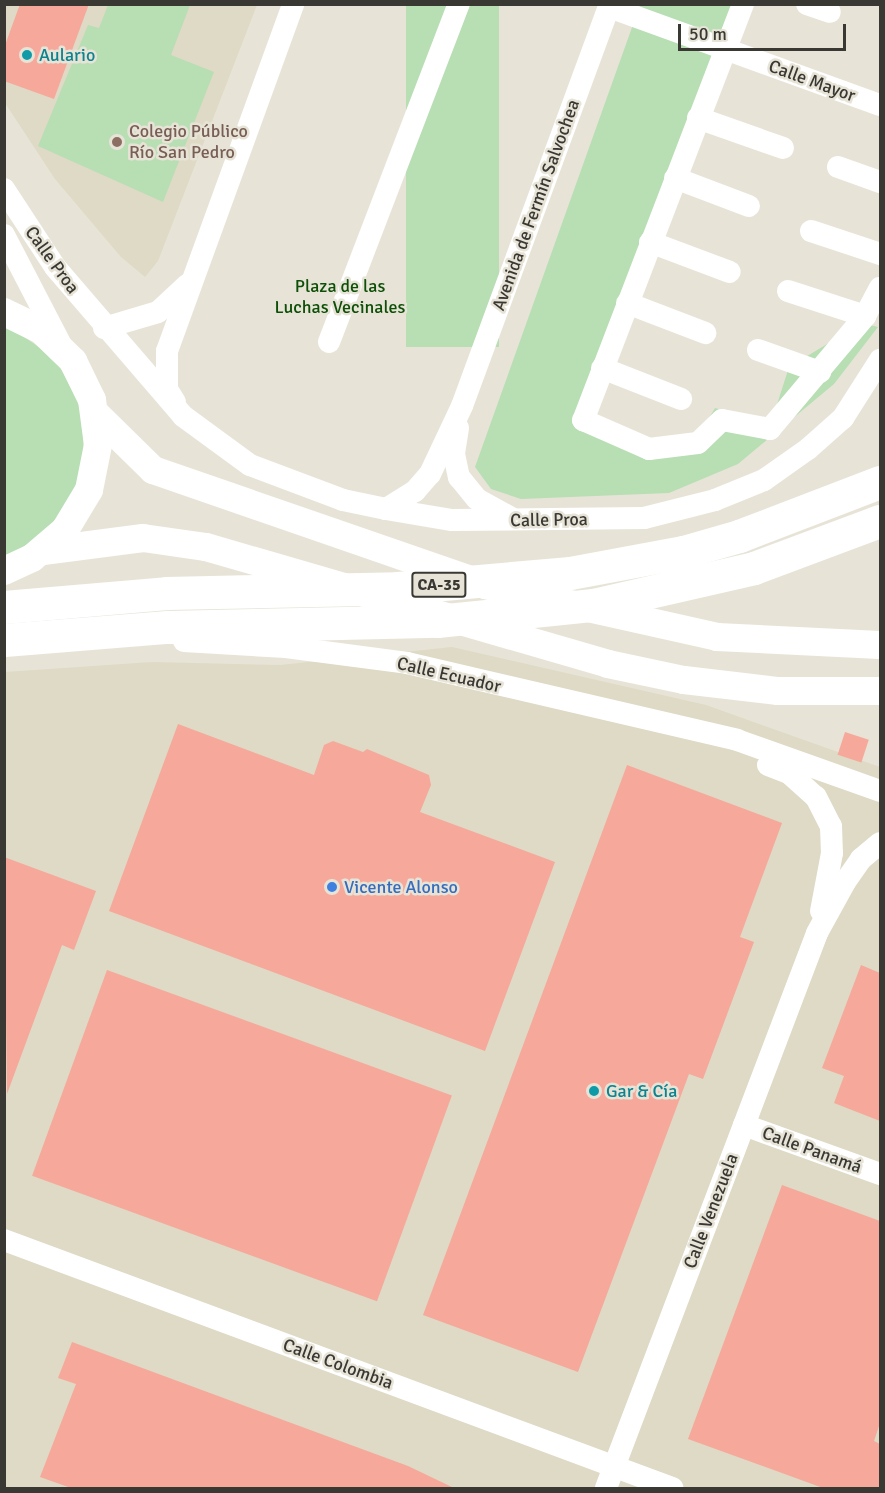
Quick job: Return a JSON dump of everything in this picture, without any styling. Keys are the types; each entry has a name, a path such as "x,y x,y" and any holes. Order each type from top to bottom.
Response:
{"highway":[{"name":"CA-35","path":"4,607 166,593 398,588 570,573 683,552 871,486"},
{"name":"CA-35","path":"4,640 167,627 437,621 593,605 754,568 878,522"}],"main road":[{"path":"4,312 41,330 63,350 81,373 96,414 98,453 89,490 66,530 43,551 4,571"},
{"path":"96,414 153,470 484,585 717,637 880,645"},
{"path":"43,551 143,538 206,547 608,664 684,680 778,691 880,691"}],"street":[{"name":"Calle Proa","path":"183,416 167,389 166,351 293,4"},
{"path":"328,342 459,4"},
{"path":"743,4 650,242 584,420 649,449 698,443 723,420 770,429 865,316 880,288"},
{"path":"807,4 830,12"},
{"name":"Calle Mayor","path":"609,6 880,105"},
{"name":"Avenida de Fermín Salvochea","path":"462,406 609,6"},
{"path":"698,118 783,148"},
{"path":"838,167 880,182"},
{"path":"675,178 748,206"},
{"name":"Calle Proa","path":"4,189 55,267 104,328 183,416 250,465 343,500 386,509 427,513 452,520 644,518 715,500 764,480 843,418 880,360"},
{"path":"811,231 880,254"},
{"path":"4,235 63,350"},
{"path":"650,242 730,272"},
{"path":"104,328 158,312 192,279"},
{"path":"788,291 865,316"},
{"path":"627,303 705,333"},
{"path":"758,350 820,372"},
{"path":"602,368 681,399"},
{"path":"386,509 414,492 430,474 462,406"},
{"path":"462,406 454,453 459,477 477,499 520,521"},
{"path":"430,474 434,505 452,520"},
{"name":"Calle Ecuador","path":"4,633 286,647 407,663 737,740 880,791"},
{"path":"645,720 789,773 816,797 831,826 832,853 817,933"},
{"path":"817,933 850,874 880,843"},
{"name":"Calle Venezuela","path":"606,1488 817,933"},
{"name":"Calle Panamá","path":"744,1125 880,1174"},
{"name":"Calle Colombia","path":"4,1240 672,1488"}],"shaded area":[{"name":"Colegio Público Río San Pedro","path":"4,5 257,5 158,261 145,277 121,257 55,179 5,103"},
{"path":"452,647 706,705 880,767 880,1488 5,1488 5,672 152,662 280,665"}],"green space":[{"path":"108,5 190,5 171,55 214,72 163,202 38,146 88,25 99,28"},
{"path":"406,5 499,5 499,347 406,347"},
{"path":"640,5 735,5 573,423 624,443 700,433 715,408 771,423 789,367 862,323 878,327 834,384 738,464 669,493 521,499 491,489 475,467"},
{"path":"5,324 55,358 84,412 83,472 66,510 39,540 5,559"}],"building":[{"name":"Aulario","path":"20,4 89,4 54,99 4,81 4,48"},
{"name":"Vicente Alonso","path":"178,724 314,775 324,745 333,741 363,752 367,749 429,775 431,785 420,812 555,862 485,1051 109,911"},
{"path":"845,732 869,740 861,763 838,755"},
{"name":"Gar & Cía","path":"627,765 782,823 740,937 754,942 703,1079 689,1074 578,1372 423,1315"},
{"path":"4,857 96,891 74,950 62,945 7,1094"},
{"path":"861,965 880,973 880,1121 834,1103 844,1076 822,1068"},
{"path":"107,970 452,1096 377,1301 32,1176"},
{"path":"782,1185 880,1221 880,1423 874,1441 880,1444 880,1488 823,1488 688,1439"},
{"path":"72,1342 408,1466 454,1488 71,1488 40,1477 76,1384 58,1378"}],"place":[{"name":"Aulario","path":"27,55"},
{"name":"Colegio Público Río San Pedro","path":"117,142"},
{"name":"Vicente Alonso","path":"332,887"},
{"name":"Gar & Cía","path":"594,1091"}],"park label":[{"name":"Plaza de las Luchas Vecinales","path":"340,297"}]}
